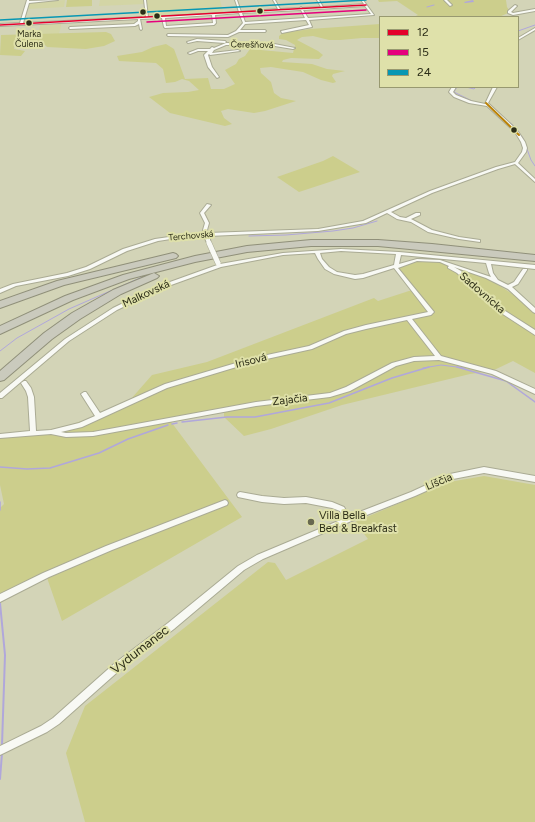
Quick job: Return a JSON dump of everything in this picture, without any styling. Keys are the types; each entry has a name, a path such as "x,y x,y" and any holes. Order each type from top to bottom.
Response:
{"highway":[{"path":"1,305 47,288 87,276 177,255 272,242 346,238 410,240 535,254"},
{"path":"0,330 69,298 126,277 189,260 248,249 311,243 378,243 535,258"},
{"path":"0,377 56,330 116,292 173,269 248,249"},
{"path":"0,324 51,300 100,280 148,265 198,253"}],"street":[{"path":"21,24 27,1 57,0"},
{"path":"144,0 147,17"},
{"path":"236,0 244,23"},
{"path":"274,0 279,9"},
{"path":"318,0 322,7"},
{"path":"238,31 244,23 373,15 362,0"},
{"path":"445,0 452,5"},
{"path":"0,25 366,5"},
{"path":"516,6 509,12 513,14 535,10"},
{"path":"282,32 310,27 308,19 301,8"},
{"path":"163,17 165,27 215,23 213,14"},
{"path":"138,17 141,29"},
{"path":"70,28 135,25 139,22"},
{"path":"519,38 535,29"},
{"path":"238,31 265,31"},
{"name":"Čerešňová","path":"211,50 230,39 230,36 238,31"},
{"path":"168,36 230,36"},
{"name":"Čerešňová","path":"188,42 202,40 224,42"},
{"name":"Čerešňová","path":"190,53 198,50 211,50 226,44 269,44 293,48"},
{"path":"211,50 206,55 217,77"},
{"name":"Čerešňová","path":"211,50 210,54 238,51"},
{"path":"453,88 451,92 455,96 474,103 486,104 516,131 525,148 524,152 516,163 535,182"},
{"path":"486,104 494,88"},
{"name":"Terchovská","path":"0,291 15,285 68,274 88,268 141,244 174,237 318,230 364,222 431,192 497,168 516,163"},
{"name":"Terchovská","path":"209,206 202,213 207,223 205,230 206,235 219,265"},
{"path":"388,212 399,218 408,219 430,231 478,241"},
{"path":"408,219 418,214"},
{"name":"Malkovská","path":"0,396 67,340 115,309 158,288 219,265 283,254 341,250 399,253 535,267"},
{"path":"317,251 320,259 327,268 342,275 363,276 425,260 440,261 497,281 508,287 535,310"},
{"path":"396,268 399,253"},
{"name":"Sadovnícka","path":"425,260 446,265 459,272 497,308 535,333"},
{"path":"488,262 491,273 497,281"},
{"name":"Irisová","path":"51,432 80,425 165,386 253,360 310,348 344,333 366,327 429,314 431,312 396,268"},
{"path":"508,287 516,283 526,270"},
{"path":"408,318 439,358"},
{"name":"Zajačia","path":"0,436 33,432 51,432 66,435 93,434 256,404 330,395 348,389 401,361 439,358 494,372 535,392"},
{"path":"24,383 29,390 31,397 33,432"},
{"path":"84,394 99,417"},
{"name":"Líščia","path":"281,549 347,520 413,494 442,480 464,473 484,470 535,479"},
{"path":"240,495 270,500 306,500 332,504 342,509 347,520"},
{"path":"1,597 46,575 109,548 225,503"},
{"name":"Vydumanec","path":"4,750 56,721 118,666 171,626 241,568 260,557 281,549"}],"shaded area":[{"path":"65,0 64,7 28,9 30,2"},
{"path":"67,0 92,0 92,6 66,7"},
{"path":"100,0 145,0 145,4 99,6"},
{"path":"146,0 220,0 223,12 148,16"},
{"path":"378,0 506,0 509,10 508,13 501,16 416,16 418,15 397,1 379,2"},
{"path":"62,21 59,34 38,34 41,23"},
{"path":"379,24 379,38 329,40 313,36 302,37 297,40 323,55 319,59 291,58 283,60 282,62 312,64 327,69 345,71 333,74 332,76 336,82 333,83 321,80 303,72 271,67 260,68 261,73 271,82 274,93 281,98 296,101 254,113 228,109 221,111 224,118 232,124 225,126 170,113 149,97 163,93 199,90 189,81 182,79 175,82 166,83 163,69 156,63 119,61 117,56 142,52 153,47 166,44 174,49 185,79 208,78 211,89 224,89 235,84 225,70 236,64 239,59 245,56 250,49 293,53 295,45 286,40 279,39 279,36 283,33 310,29"},
{"path":"106,32 111,34 115,41 104,46 86,49 47,47 42,42 33,41 15,44 14,49 25,51 21,56 0,55 1,35"},
{"path":"333,156 360,172 299,192 277,177 323,161"},
{"path":"428,260 436,261 486,277 517,297 535,312 535,373 513,361 492,371 470,374 342,405 271,429 244,436 224,417 224,410 169,419 242,517 62,621 45,572 0,598 0,508 4,504 0,485 0,438 34,434 63,427 123,408 152,375 207,362 374,298 378,301 412,290 394,269 411,262"},
{"path":"484,476 535,485 535,822 85,822 66,753 85,706 268,562 275,563 286,580 368,539 355,522 449,482"}],"waterway":[{"path":"465,2 473,1"},
{"path":"427,7 434,5"},
{"path":"519,31 535,25"},
{"path":"456,88 454,92 472,101"},
{"path":"470,88 475,88"},
{"path":"504,118 514,126 523,138 531,160 535,166"},
{"path":"249,236 286,235 333,231 353,228 377,221"},
{"path":"0,351 17,338 69,309 149,274"},
{"path":"429,367 441,365 457,367"},
{"path":"182,422 227,417 255,417 329,403 392,378 429,367"},
{"path":"423,368 429,367"},
{"path":"457,367 465,368"},
{"path":"457,367 506,381 535,402"},
{"path":"172,424 177,423"},
{"path":"0,467 27,469 50,468 99,453 128,439 168,425"},
{"name":"Vydumanec","path":"0,502 0,510"},
{"name":"Vydumanec","path":"0,603 5,655 2,745"},
{"name":"Vydumanec","path":"0,779 2,753"}],"transit line":[{"name":"24","path":"0,20 366,0"},
{"name":"12","path":"0,25 366,5"},
{"name":"15","path":"147,22 366,10"},
{"path":"486,103 519,135"}],"place":[{"name":"Marka Čulena","path":"29,23"},
{"name":"Villa Bella Bed & Breakfast","path":"311,522"}]}
